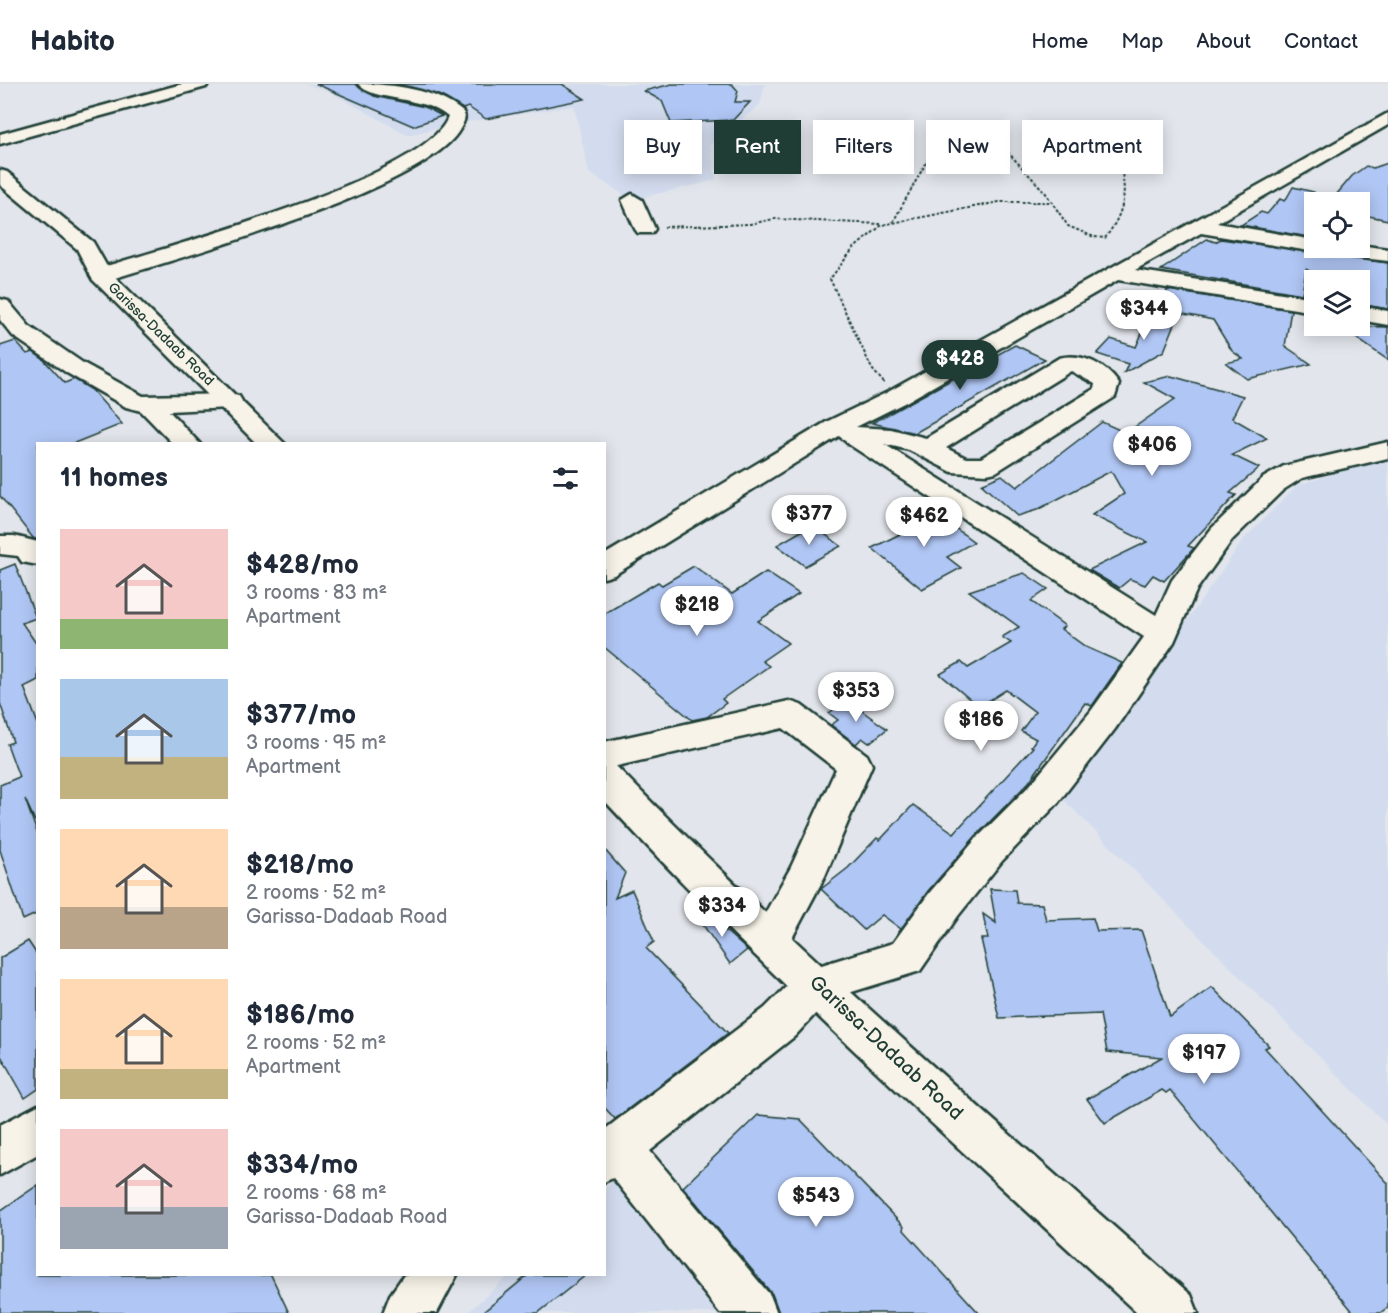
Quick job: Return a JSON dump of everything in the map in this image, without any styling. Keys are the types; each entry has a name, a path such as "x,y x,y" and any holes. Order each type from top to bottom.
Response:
{"main road":[{"path":"0,139 200,84"},
{"path":"101,275 264,224 369,184 418,159 442,141 454,127 457,116 447,105 434,99 388,91 366,84"},
{"path":"434,99 455,89"},
{"path":"606,567 1113,273 1388,118"},
{"name":"Garissa-Dadaab Road","path":"0,176 86,246 101,275 270,442"},
{"path":"632,200 645,229"},
{"path":"1197,226 1304,244"},
{"path":"1370,253 1388,255"},
{"path":"1113,273 1304,303"},
{"path":"0,306 21,330 75,368 135,402 149,405 230,401"},
{"path":"1370,315 1388,318"},
{"path":"844,430 891,437 928,448 961,466 987,466 1106,392 1107,384 1103,377 1086,367 1067,363 928,448"},
{"path":"149,405 185,442"},
{"path":"844,430 1163,634"},
{"path":"752,1313 611,1154 780,1022 816,984 906,957 951,895 989,850 1044,794 1103,720 1163,634 1183,587 1222,534 1273,484 1293,472 1388,450"},
{"path":"0,545 14,545 36,555"},
{"path":"606,756 789,714 855,765 806,876 769,942"},
{"name":"Garissa-Dadaab Road","path":"606,778 675,851 769,942 1173,1313"},
{"path":"0,1152 36,1128"},
{"path":"408,1313 433,1276"}],"path":[{"path":"1010,155 1045,192 1068,226 1094,237 1105,238 1113,228 1126,188 1124,174"},
{"path":"897,397 872,369 830,279 846,255 866,235 882,225 893,222 926,163"},
{"path":"645,229 750,224 774,219 868,225 999,202 1051,202"}],"shaded area":[{"path":"305,84 765,84 760,105 741,120 714,120 714,142 710,145 716,180 632,200 589,173 574,106 461,123 408,135 326,90"},
{"path":"1388,458 1388,1126 1063,799 1243,540 1297,485"},
{"path":"626,1170 743,1313 467,1313 508,1276 606,1276 606,1188"}],"building":[{"path":"316,84 356,84 374,96 425,107 442,116 413,126"},
{"path":"395,84 562,84 585,99 486,119 468,107 463,109 441,96"},
{"path":"672,84 732,84 738,91 735,102 750,102 733,120 670,120 662,101 644,91"},
{"path":"1388,163 1388,220 1370,216 1370,192 1339,192 1352,176 1366,166 1373,168"},
{"path":"1293,187 1314,192 1304,192 1304,236 1241,225 1261,212 1267,214 1280,199 1285,201"},
{"path":"1207,239 1215,242 1221,239 1304,251 1304,258 1353,258 1388,263 1388,309 1370,306 1370,270 1306,269 1304,270 1302,294 1161,270"},
{"path":"1167,290 1291,310 1285,346 1311,364 1247,379 1226,363 1243,359 1232,351 1213,320 1164,310"},
{"path":"1153,308 1179,314 1164,351 1124,373 1128,364 1097,354 1111,339 1136,347"},
{"path":"1370,327 1388,327 1388,360 1353,336 1370,336"},
{"path":"15,341 27,354 33,352 44,360 65,383 74,379 92,390 122,424 77,442 36,442 36,539 0,496 0,346"},
{"path":"1015,345 1045,359 915,433 872,423"},
{"path":"1171,376 1243,396 1232,418 1267,438 1232,455 1259,468 1230,493 1236,495 1188,546 1194,548 1164,581 1153,575 1145,585 1130,579 1119,588 1089,570 1147,542 1092,515 1124,494 1111,471 1037,510 1017,516 981,484 1002,475 1017,487 1102,422 1126,433 1175,399 1144,382"},
{"path":"927,507 974,542 947,557 961,568 922,589 872,548 902,533 898,530 908,525 901,520"},
{"path":"812,525 841,546 805,566 777,545"},
{"path":"15,564 36,618 22,623 36,643 36,681 24,687 36,719 36,821 25,799 36,829 36,914 23,920 0,850 0,785 19,777 7,744 13,742 0,703 0,570"},
{"path":"694,566 732,594 766,572 799,594 758,621 788,643 762,661 769,666 722,699 726,703 707,717 692,720 606,649 606,613 658,582 662,585"},
{"path":"1024,573 1048,589 1031,601 1065,626 1061,629 1086,647 1122,663 1092,706 1085,703 1029,782 974,838 928,891 901,929 882,915 864,930 821,889 848,868 877,838 880,840 913,805 954,833 1033,747 1031,746 1036,739 1021,731 1035,712 1006,690 979,707 940,674 961,662 968,668 1011,643 1002,637 1019,627 969,591"},
{"path":"847,700 887,729 869,743 862,738 856,744 831,725 838,720 829,713"},
{"path":"606,851 625,873 615,898 632,890 654,942 646,948 728,1033 615,1119 606,1109"},
{"path":"990,889 1015,890 1017,903 1042,904 1046,920 1093,918 1097,931 1141,930 1170,1017 1212,987 1252,1028 1269,1046 1265,1048 1388,1183 1388,1307 1380,1313 1354,1313 1170,1090 1166,1093 1162,1090 1105,1123 1087,1099 1162,1057 1107,1052 1100,1014 999,1018 981,939 988,939 983,914 996,923"},
{"path":"702,910 747,950 730,964 696,915"},
{"path":"28,941 36,953 36,1090 25,1098 0,1054 0,958"},
{"path":"758,1115 800,1119 904,1227 903,1229 979,1313 779,1313 772,1294 683,1187"},
{"path":"36,1186 36,1276 271,1276 289,1313 0,1313 0,1211"},
{"path":"527,1276 585,1276 538,1313 482,1313"}]}
